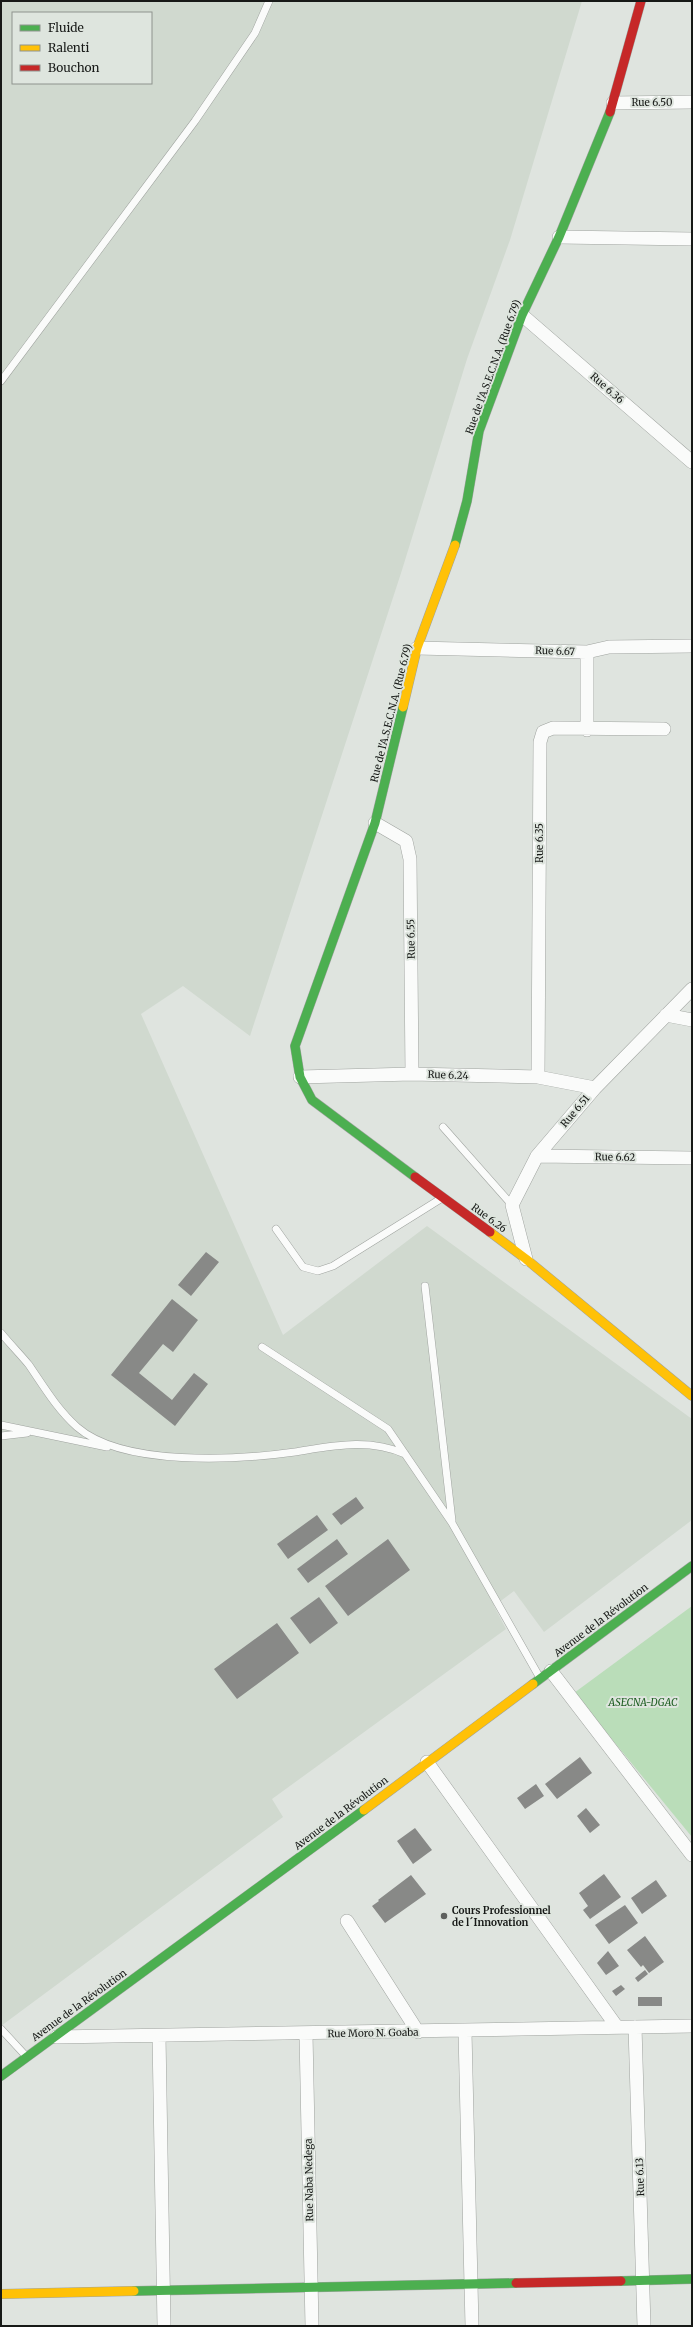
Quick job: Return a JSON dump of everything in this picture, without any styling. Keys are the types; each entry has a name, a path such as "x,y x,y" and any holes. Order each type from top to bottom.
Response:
{"street":[{"name":"Rue de l'A.S.E.C.N.A. (Rue 6.79)","path":"295,1046 376,823 417,648 451,560 467,501 479,431 522,314 559,238 613,103 641,1"},
{"name":"Rue 6.50","path":"613,103 692,102"},
{"path":"559,238 692,239"},
{"name":"Rue 6.36","path":"522,314 692,462"},
{"name":"Rue 6.67","path":"417,648 587,652 609,647 692,646"},
{"path":"587,652 587,730"},
{"name":"Rue 6.35","path":"538,1077 540,742 543,732 553,728 587,730 664,729"},
{"name":"Rue 6.55","path":"376,823 406,841 410,859 412,1074"},
{"name":"Rue 6.51","path":"512,1205 537,1156 595,1088 692,989"},
{"path":"666,1015 692,1020"},
{"name":"Rue 6.26","path":"295,1046 300,1076 312,1100 526,1259 692,1396"},
{"name":"Rue 6.24","path":"300,1076 412,1074 538,1077 595,1088"},
{"name":"Rue 6.62","path":"537,1156 692,1158"},
{"path":"512,1205 526,1259"},
{"name":"Avenue de la Révolution","path":"1,2076 241,1901 426,1762 692,1566"},
{"path":"546,1675 692,1855"},
{"path":"426,1762 617,2027"},
{"path":"347,1921 418,2032"},
{"name":"Rue Moro N. Goaba","path":"53,2037 465,2032 692,2026"},
{"name":"Rue 6.13","path":"635,2027 644,2326"},
{"path":"465,2032 472,2326"},
{"name":"Rue Naba Nedega","path":"306,2034 312,2326"},
{"path":"159,2036 164,2326"},
{"path":"1,2294 692,2279"}],"lane":[{"path":"1,381 195,121 255,32 268,1"},
{"path":"443,1127 512,1205"},
{"path":"276,1229 304,1267 318,1271 333,1266 442,1198"},
{"path":"425,1286 452,1523"},
{"path":"1,1333 28,1364 59,1410 79,1428 102,1442 130,1452"},
{"path":"262,1347 388,1429 452,1523 546,1675"},
{"path":"1,1425 130,1452 198,1458 264,1456 356,1443 389,1447 405,1454"},
{"path":"1,1436 34,1433"},
{"path":"1,2029 27,2057"}],"shaded area":[{"path":"1,1 582,1 510,240 467,359 402,570 250,1036 183,986 141,1014 283,1335 427,1226 692,1419 692,1520 544,1632 514,1591 494,1606 506,1629 272,1799 283,1817 1,2026"}],"green space":[{"name":"ASECNA-DGAC","path":"692,1606 692,1837 574,1693"}],"building":[{"path":"206,1252 219,1262 191,1296 178,1285"},
{"path":"172,1299 198,1320 173,1352 163,1344 139,1373 172,1400 194,1373 208,1384 175,1426 111,1375"},
{"path":"356,1497 364,1508 341,1525 332,1514"},
{"path":"317,1515 328,1530 288,1559 277,1544"},
{"path":"337,1539 348,1554 308,1583 297,1569"},
{"path":"388,1539 410,1570 348,1616 325,1586"},
{"path":"319,1597 338,1623 310,1644 290,1618"},
{"path":"277,1623 299,1653 237,1699 214,1669"},
{"path":"580,1757 592,1773 557,1799 545,1784"},
{"path":"536,1784 544,1796 525,1809 517,1798"},
{"path":"586,1808 600,1825 590,1833 577,1816"},
{"path":"415,1828 432,1850 413,1864 397,1841"},
{"path":"604,1874 621,1897 590,1919 583,1910 588,1906 579,1893"},
{"path":"411,1875 426,1894 385,1923 372,1906"},
{"path":"656,1880 667,1896 642,1914 631,1898"},
{"path":"625,1905 638,1923 609,1944 595,1925"},
{"path":"645,1936 664,1962 649,1973 643,1965 641,1967 627,1950"},
{"path":"608,1951 619,1966 606,1975 597,1963"},
{"path":"645,1970 648,1974 638,1982 635,1978"},
{"path":"621,1985 625,1989 616,1996 612,1991"},
{"path":"638,1997 662,1997 662,2006 638,2006"}],"traffic: fast":[{"path":"455,545 467,501 479,431 522,315 559,237 610,112"},
{"path":"403,707 375,823 295,1046 300,1077 312,1100 415,1177"},
{"path":"533,1684 692,1566"},
{"path":"1,2076 364,1810"},
{"path":"621,2281 692,2279"},
{"path":"134,2291 516,2283"}],"traffic: slow":[{"path":"403,707 417,648 455,545"},
{"path":"490,1232 526,1259 692,1396"},
{"path":"364,1810 533,1684"},
{"path":"1,2294 134,2291"}],"traffic: jam":[{"path":"610,112 641,1"},
{"path":"415,1177 490,1232"},
{"path":"516,2283 621,2281"}],"place":[{"name":"Cours Professionnel de l´Innovation","path":"444,1916"}]}
